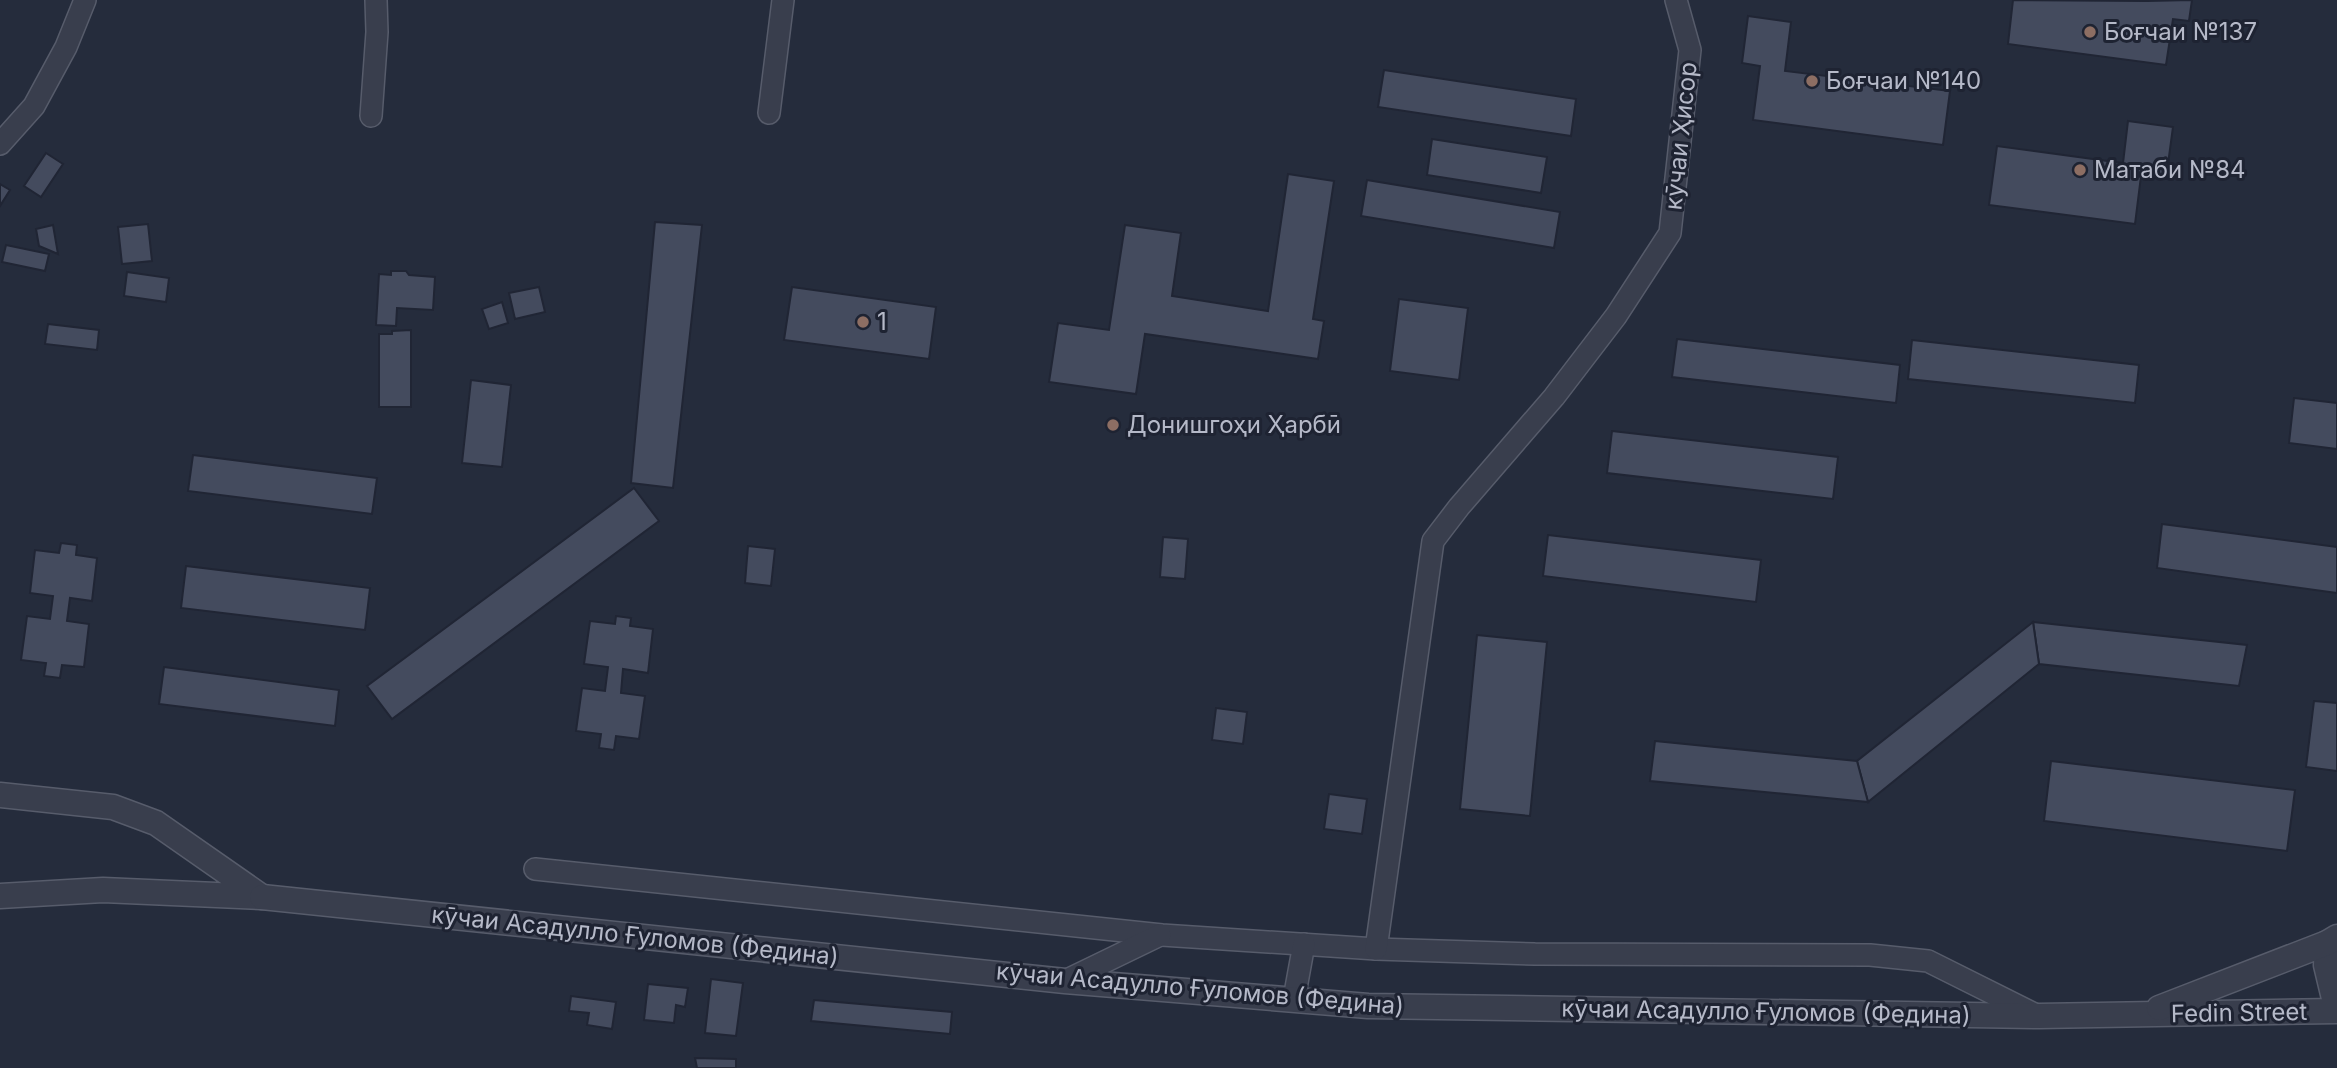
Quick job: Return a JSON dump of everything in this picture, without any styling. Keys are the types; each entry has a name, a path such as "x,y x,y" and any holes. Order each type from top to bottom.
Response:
{"street":[{"path":"0,144 34,106 66,47 85,0"},
{"path":"371,116 377,32 376,0"},
{"path":"769,113 783,18 783,0"},
{"name":"кӯчаи Ҳисор","path":"1376,949 1433,541 1616,316 1670,233 1690,50 1676,0"},
{"name":"кӯчаи Асадулло Ғуломов (Федина)","path":"0,795 113,807 156,822 262,897"},
{"path":"535,869 1162,934 1376,949 1548,954 1870,955 1928,961 2039,1016"},
{"name":"кӯчаи Асадулло Ғуломов (Федина)","path":"0,896 103,890 262,897 1065,981 1368,1006 2039,1016 2141,1015"},
{"path":"1065,981 1162,934"},
{"path":"2332,940 2326,965 2337,1011"},
{"path":"2141,1015 2332,940"},
{"path":"1294,999 1304,944"},
{"name":"Fedin Street","path":"2141,1015 2337,1011"}],"building":[{"name":"Боғчаи №137","path":"2013,0 2192,0 2189,21 2173,19 2166,65 2008,44"},
{"name":"Боғчаи №140","path":"1748,16 1791,22 1785,71 1950,91 1943,145 1753,120 1760,66 1742,63"},
{"path":"1384,70 1576,99 1571,136 1378,107"},
{"name":"Матаби №84","path":"2128,121 2173,127 2166,179 2141,176 2135,224 1989,205 1997,146 2123,163"},
{"path":"1432,139 1547,157 1541,193 1427,175"},
{"path":"46,153 63,164 41,197 24,186"},
{"path":"1288,174 1334,181 1313,319 1324,321 1318,359 1145,334 1136,394 1049,382 1058,323 1109,330 1125,225 1181,233 1172,296 1268,311"},
{"path":"1367,180 1560,212 1554,248 1361,216"},
{"path":"0,184 10,190 0,206"},
{"path":"655,222 702,225 673,488 631,483"},
{"path":"148,224 152,261 122,264 118,227"},
{"path":"53,225 58,254 39,246 36,229"},
{"path":"6,245 49,254 45,271 2,262"},
{"path":"391,271 435,277 433,310 397,308 396,326 376,325 379,274 391,275"},
{"path":"127,272 169,278 166,302 124,296"},
{"path":"539,287 545,312 515,319 509,293"},
{"path":"792,287 936,307 929,359 784,340"},
{"path":"1399,299 1468,308 1459,380 1390,371"},
{"path":"502,302 508,323 489,329 482,309"},
{"path":"48,324 99,330 97,350 45,344"},
{"path":"411,330 411,407 379,407 379,334"},
{"path":"1677,339 1900,365 1896,403 1672,377"},
{"path":"1912,340 2139,365 2135,403 1908,379"},
{"path":"471,380 511,385 502,467 462,463"},
{"path":"2294,398 2337,403 2337,449 2289,443"},
{"path":"1612,431 1838,457 1833,499 1607,473"},
{"path":"193,455 377,478 372,514 188,491"},
{"path":"634,488 659,521 392,719 367,686"},
{"path":"2162,524 2337,547 2337,593 2157,568"},
{"path":"1548,535 1761,560 1756,602 1543,576"},
{"path":"1163,537 1188,539 1185,579 1160,577"},
{"path":"61,543 77,545 76,555 97,558 92,601 70,598 67,621 89,624 84,667 62,665 60,678 44,676 46,663 21,660 27,616 50,619 53,596 30,593 35,550 59,553"},
{"path":"748,546 775,549 771,586 745,583"},
{"path":"186,566 370,588 365,630 181,608"},
{"path":"616,616 631,618 630,626 653,629 648,673 623,669 621,693 645,696 639,739 616,736 614,750 599,748 601,734 576,731 582,688 605,691 608,667 584,664 590,621 615,624"},
{"path":"2033,622 2247,645 2239,686 2039,664"},
{"path":"2033,622 2039,664 1868,802 1857,761"},
{"path":"1477,635 1547,642 1530,816 1460,809"},
{"path":"164,667 339,690 335,726 159,704"},
{"path":"2314,701 2337,703 2337,771 2306,767"},
{"path":"1216,708 1247,712 1243,744 1212,740"},
{"path":"1655,741 1857,761 1868,802 1650,781"},
{"path":"2051,761 2295,790 2287,851 2044,821"},
{"path":"1329,794 1367,799 1362,834 1324,829"},
{"path":"711,979 743,983 736,1036 705,1033"},
{"path":"648,984 688,988 685,1007 676,1005 674,1023 644,1020"},
{"path":"571,996 616,1002 612,1029 587,1025 589,1013 569,1011"},
{"path":"814,1000 952,1012 950,1034 811,1021"},
{"path":"695,1058 736,1059 736,1068 697,1068"}],"place":[{"name":"Боғчаи №137","path":"2090,32"},
{"name":"Боғчаи №140","path":"1812,81"},
{"name":"Матаби №84","path":"2080,170"},
{"name":"1","path":"863,322"},
{"name":"Донишгоҳи Ҳарбӣ","path":"1113,425"}]}
